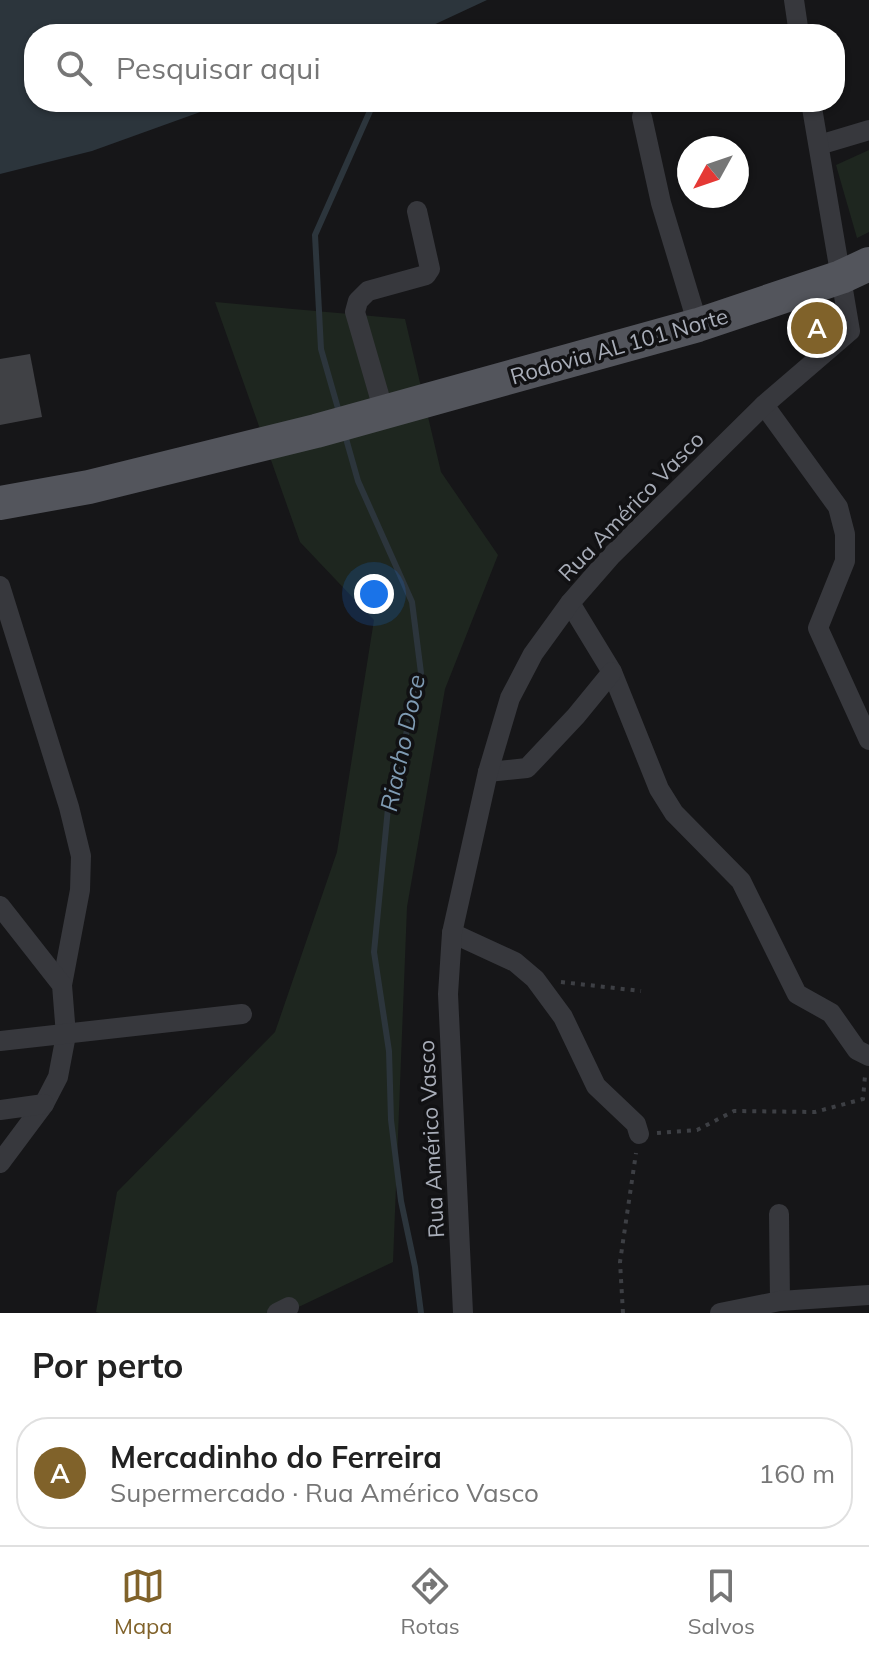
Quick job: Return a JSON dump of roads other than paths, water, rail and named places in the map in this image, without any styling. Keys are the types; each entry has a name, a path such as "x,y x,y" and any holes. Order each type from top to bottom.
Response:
{"main road":[{"name":"Rodovia AL 101 Norte","path":"0,503 89,487 316,431 698,325 855,270"}],"street":[{"path":"794,0 798,24"},
{"name":"Rua Américo Vasco","path":"463,1313 448,994 452,933 488,772 510,698 533,654 570,603 611,556 764,405 850,331 855,270 819,145 813,112"},
{"path":"642,117 661,203 698,325"},
{"path":"819,145 869,130"},
{"path":"375,414 355,312 358,301 368,291 426,275 430,269 417,211"},
{"path":"764,405 838,507 845,534 845,561 818,628 869,740"},
{"path":"0,586 69,807 81,856 80,890 62,985 66,1035 58,1077 44,1104 0,1163"},
{"path":"570,603 612,672 659,789 674,813 741,881 797,994 831,1013 857,1050 868,1055"},
{"path":"488,772 527,768 612,672"},
{"path":"0,906 62,985"},
{"path":"452,933 515,962 535,979 563,1017 596,1086 636,1124 639,1134"},
{"path":"0,1041 242,1014"},
{"path":"0,1110 44,1104"},
{"path":"779,1214 780,1301"},
{"path":"720,1313 780,1301 869,1295"}],"waterway":[{"name":"Riacho Doce","path":"339,412 321,349 315,235 370,112"},
{"name":"Riacho Doce","path":"345,435 358,481 412,602 421,673 388,808 374,952 389,1051 391,1120 401,1201 421,1313"}],"place":[{"name":"Mercadinho do Ferreira","path":"817,328"}]}
